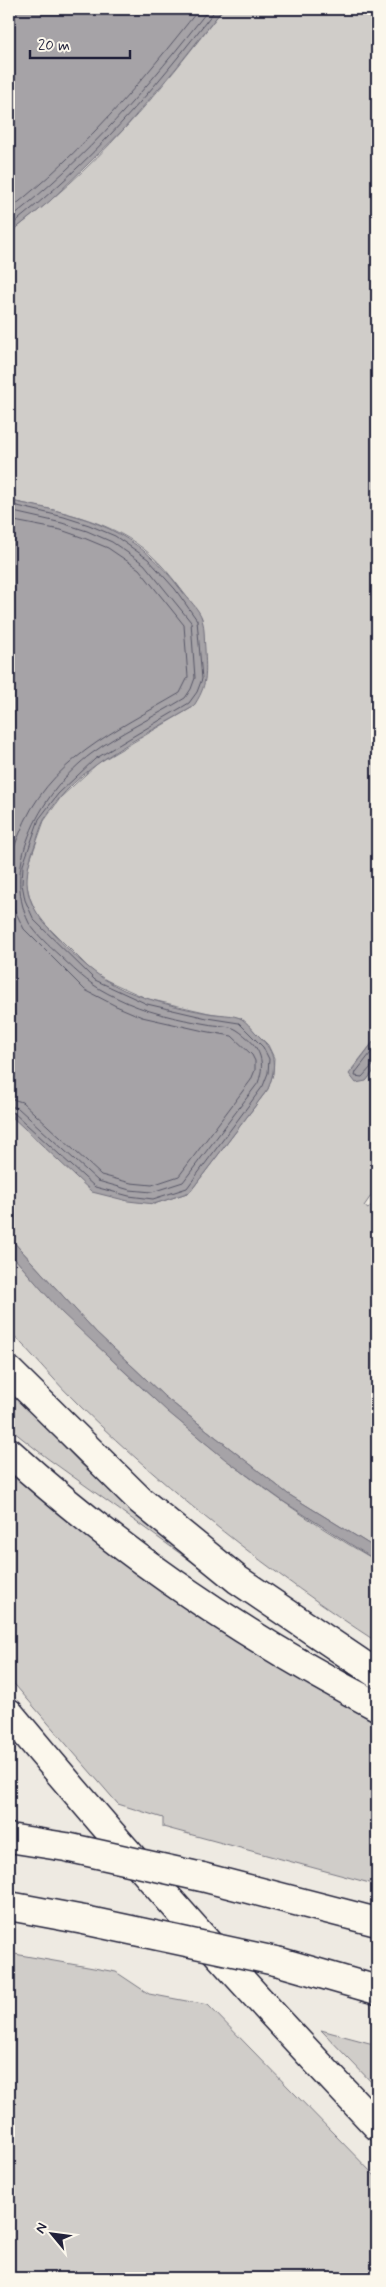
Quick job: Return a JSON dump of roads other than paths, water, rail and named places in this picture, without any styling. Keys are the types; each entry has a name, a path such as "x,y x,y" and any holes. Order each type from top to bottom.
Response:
{"highway":[{"path":"9,1371 141,1500 215,1562 238,1580 377,1674"},
{"path":"9,1452 69,1504 143,1562 276,1650 377,1706"},
{"path":"9,1713 192,1928 377,2126"},
{"path":"9,1729 83,1802"},
{"path":"9,1838 66,1847 202,1877 377,1922"},
{"path":"9,1906 280,1962 377,1990"}],"water":[{"path":"16,9 223,9 124,129 50,201 9,234 9,14"},
{"path":"9,499 88,520 129,540 147,553 165,570 196,608 203,623 206,673 204,686 193,707 111,754 73,784 57,801 44,820 30,859 27,882 28,893 37,913 62,942 95,972 114,985 145,998 187,1009 234,1016 242,1019 262,1039 271,1052 274,1065 268,1089 190,1192 154,1204 128,1201 92,1192 9,1114"},
{"path":"377,1037 377,1067 366,1081 356,1083 349,1074"},
{"path":"9,1237 96,1332 165,1397 288,1494 377,1549 377,1561 284,1502 226,1460 168,1412 62,1313 9,1252"}]}
